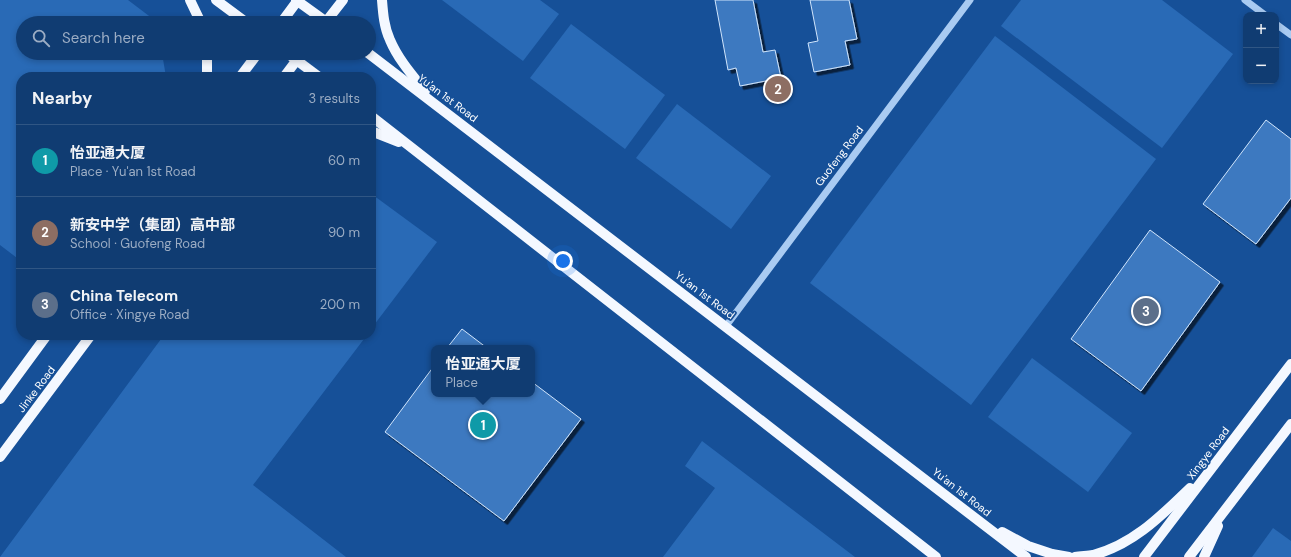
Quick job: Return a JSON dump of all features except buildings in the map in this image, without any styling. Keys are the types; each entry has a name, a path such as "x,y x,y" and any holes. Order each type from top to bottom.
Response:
{"main road":[{"path":"190,0 198,16"},
{"path":"216,0 238,16"},
{"path":"285,16 297,0 318,16"},
{"path":"331,16 343,0"},
{"path":"382,0 384,21 389,39 399,57 436,104"},
{"name":"Yu'an 1st Road","path":"376,59 1026,557"},
{"path":"207,60 207,72"},
{"path":"244,72 253,60"},
{"path":"288,72 298,60"},
{"path":"303,60 314,72"},
{"path":"376,120 936,557"},
{"path":"376,133 411,147"},
{"name":"Jinke Road","path":"0,399 43,340"},
{"name":"Jinke Road","path":"0,457 87,340"},
{"name":"Xingye Road","path":"1144,557 1291,364"},
{"path":"1189,557 1291,424"},
{"path":"1075,557 1093,555 1112,549 1136,535 1161,517 1215,465"},
{"path":"1204,557 1220,523 1245,484"},
{"path":"972,516 1028,546 1052,554 1069,557"}],"street":[{"name":"Guofeng Road","path":"726,326 970,0"},
{"path":"1245,0 1260,12"},
{"path":"1279,26 1291,35"}],"shaded area":[{"path":"0,0 128,0 149,16 16,16 16,60 163,60 165,72 16,72 16,257 0,245"},
{"path":"442,0 540,0 559,14 523,61"},
{"path":"1021,0 1162,0 1233,54 1162,148 1001,26"},
{"path":"571,24 665,95 625,149 530,78"},
{"path":"995,36 1156,159 971,405 810,283"},
{"path":"677,104 771,176 731,229 636,158"},
{"path":"376,198 437,242 376,322"},
{"path":"160,340 363,340 253,485 346,557 0,557"},
{"path":"1032,358 1132,433 1088,492 988,417"},
{"path":"702,441 855,557 663,557 715,488 685,466"},
{"path":"1273,528 1291,541 1291,557 1252,557"}],"place":[{"name":"新安中学（集团）高中部","path":"778,89"},
{"name":"China Telecom","path":"1146,311"},
{"name":"怡亚通大厦","path":"483,425"}]}
